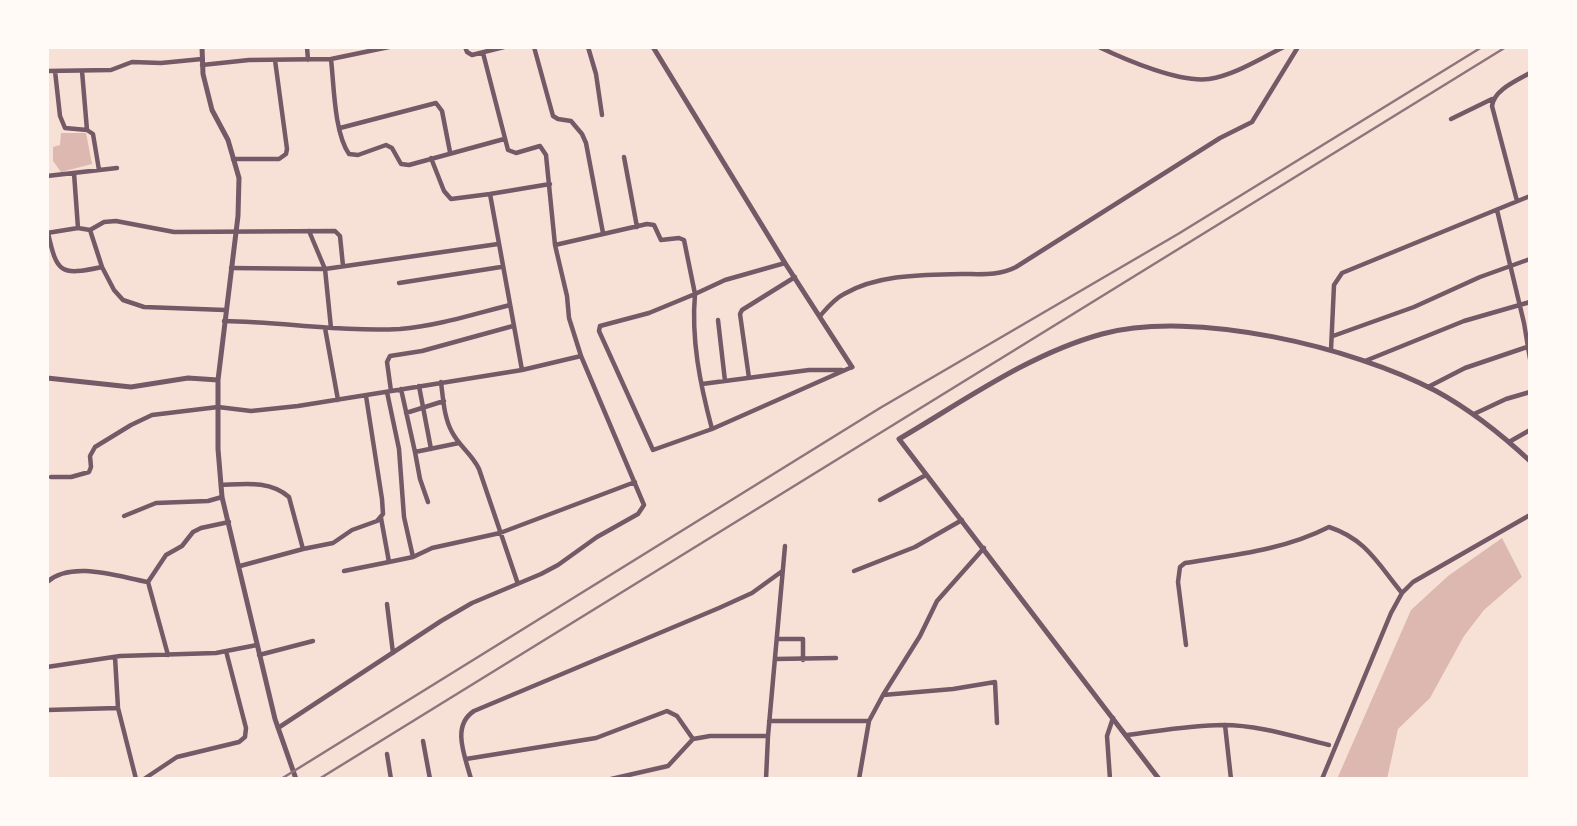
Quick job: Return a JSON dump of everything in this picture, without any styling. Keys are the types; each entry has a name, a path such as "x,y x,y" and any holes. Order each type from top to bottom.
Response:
{"street":[{"path":"202,47 202,62 212,110 228,140 239,178 236,230 218,380 222,497 278,728 296,779"},
{"path":"307,47 308,60"},
{"path":"47,71 111,70 132,62 331,59 389,47"},
{"path":"465,47 472,55 504,47"},
{"path":"534,47 553,116 571,121 584,138 603,233"},
{"path":"588,47 596,74 602,116"},
{"path":"653,47 852,367 712,429 653,450 599,331 602,325 649,313 725,280 785,262"},
{"path":"1099,47 1127,60 1198,80 1223,75 1284,47"},
{"path":"820,316 835,299 845,293 884,280 919,275 999,274 1016,267 1220,138 1248,126 1273,91 1298,47"},
{"path":"278,728 464,607 558,565 642,510 644,502 581,356 569,318 568,296 555,245 544,149 536,146 511,152 504,139 483,53"},
{"path":"331,59 340,128 346,150 353,155 386,145 392,148 401,164 409,165 504,139"},
{"path":"233,159 279,159 286,154 275,60"},
{"path":"55,71 60,116 65,128 87,130 93,134 99,170"},
{"path":"82,71 87,130"},
{"path":"1451,119 1493,99 1530,73"},
{"path":"1493,99 1492,106 1517,201"},
{"path":"340,128 436,103 442,111 450,152"},
{"path":"624,157 638,227"},
{"path":"431,158 450,199 550,184"},
{"path":"47,176 117,168"},
{"path":"74,173 78,228"},
{"path":"490,194 501,267 522,370"},
{"path":"1331,350 1334,285 1342,273 1530,196"},
{"path":"1497,210 1520,303 1530,359"},
{"path":"102,267 73,271 62,268 55,262 48,233 78,228 90,230 104,222 116,221 174,232 335,230 339,234 343,266"},
{"path":"555,245 603,233 654,225 661,240 684,240 695,294 694,333 701,384 712,429"},
{"path":"90,230 102,267 114,290 123,300 144,307 225,310"},
{"path":"309,230 325,269 331,328"},
{"path":"230,268 325,269 498,244"},
{"path":"1333,336 1414,307 1511,264 1530,259"},
{"path":"399,283 501,267"},
{"path":"749,378 740,314 742,310 795,277"},
{"path":"1365,361 1464,321 1530,302"},
{"path":"224,321 324,328 410,327 510,304"},
{"path":"718,320 725,381"},
{"path":"413,557 404,517 399,449 389,392 387,362 390,356 422,351 513,326"},
{"path":"1159,779 899,439 1030,363 1064,347 1103,334 1140,327 1196,326 1331,350 1365,361 1428,387 1474,414 1530,461"},
{"path":"324,328 338,400"},
{"path":"1428,387 1465,368 1529,347"},
{"path":"51,477 71,477 89,472 90,456 95,447 152,415 218,407 251,411 338,400 522,370 581,356"},
{"path":"701,384 809,370 843,370"},
{"path":"47,378 131,387 188,378 218,380"},
{"path":"441,383 450,428 459,443 474,458 479,469 518,584"},
{"path":"419,386 430,449"},
{"path":"401,389 420,479 428,502"},
{"path":"1474,414 1506,399 1530,392"},
{"path":"366,396 389,562"},
{"path":"406,413 444,401"},
{"path":"1509,442 1530,430"},
{"path":"415,452 459,443"},
{"path":"880,500 927,474"},
{"path":"344,571 413,557 432,548 500,533 635,482"},
{"path":"221,485 257,484 284,492 289,496 303,549"},
{"path":"124,516 156,503 208,501 222,497"},
{"path":"1322,779 1391,613 1402,593 1429,572 1530,515"},
{"path":"240,566 333,544 352,530 382,518"},
{"path":"854,571 915,547 962,520"},
{"path":"168,656 148,582 166,555 181,546 193,533 201,528 229,522"},
{"path":"1186,645 1178,582 1180,567 1286,544 1329,527 1346,533 1363,545 1402,593"},
{"path":"766,779 785,546"},
{"path":"859,779 869,721 883,695 920,636 937,601 984,548"},
{"path":"47,582 79,571 148,582"},
{"path":"471,779 461,724 466,716 719,608 751,593 781,572"},
{"path":"387,604 393,653"},
{"path":"776,639 803,639 803,660"},
{"path":"259,655 313,641"},
{"path":"47,667 115,657 168,656 226,651 257,645"},
{"path":"144,779 177,757 239,742 245,737 246,728 226,651"},
{"path":"115,657 118,708 136,779"},
{"path":"775,659 836,658"},
{"path":"883,695 953,690 995,682 997,723"},
{"path":"47,710 118,708"},
{"path":"466,759 583,741 667,711 677,716 693,739"},
{"path":"1110,779 1107,736 1114,717"},
{"path":"769,721 869,721"},
{"path":"1127,735 1225,725 1258,729 1329,745"},
{"path":"1225,725 1231,779"},
{"path":"611,779 668,766 693,739 768,736"},
{"path":"424,741 430,779"},
{"path":"387,754 391,779"}],"shaded area":[{"path":"61,133 86,133 92,164 61,172 53,161 53,147 60,145"},
{"path":"1502,538 1522,577 1484,610 1464,636 1430,698 1398,729 1387,779 1337,779 1411,610 1448,576"}],"railway":[{"path":"281,779 880,408 1178,234 1482,47"},
{"path":"319,779 1506,47"}]}
